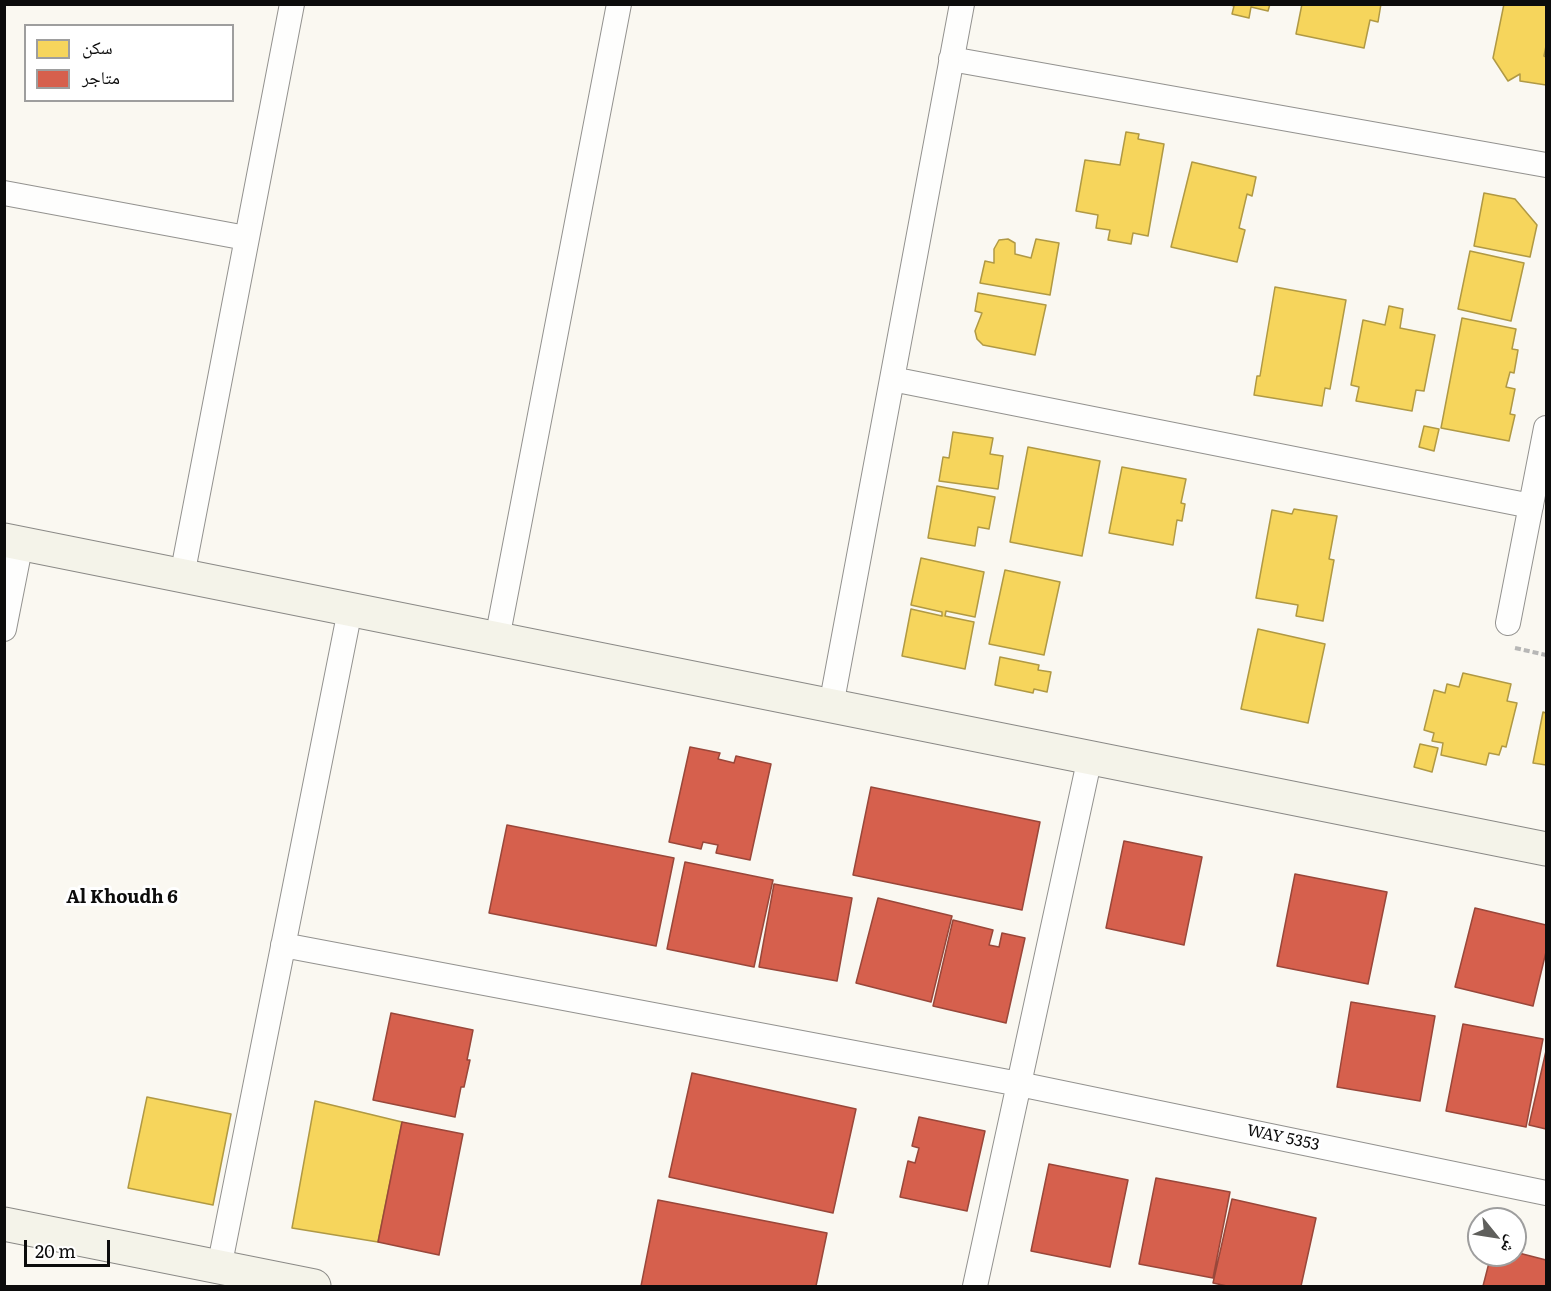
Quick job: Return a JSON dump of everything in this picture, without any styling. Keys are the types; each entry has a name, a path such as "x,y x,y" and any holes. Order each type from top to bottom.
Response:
{"street":[{"path":"182,576 292,4"},
{"path":"497,639 619,4"},
{"path":"831,706 962,4"},
{"path":"951,59 1546,165"},
{"path":"4,193 246,238"},
{"path":"892,379 1531,506"},
{"path":"1508,623 1546,428"},
{"path":"4,629 13,542 1546,849"},
{"path":"219,1268 350,610"},
{"path":"975,1287 1090,757"},
{"name":"WAY 5353","path":"284,945 1019,1084 1546,1193"},
{"path":"4,1224 314,1287"}],"building: سكن":[{"path":"1227,4 1270,4 1268,11 1251,7 1249,18 1232,14 1234,6"},
{"path":"1302,4 1381,4 1378,22 1370,20 1364,48 1296,34"},
{"path":"1504,4 1546,4 1544,56 1546,57 1546,85 1520,81 1520,74 1508,81 1493,58"},
{"path":"1126,132 1139,134 1138,139 1164,144 1148,236 1133,233 1131,244 1108,240 1110,230 1096,228 1098,215 1076,211 1085,160 1120,165"},
{"path":"1192,162 1256,177 1252,196 1247,194 1239,228 1245,230 1237,262 1171,247"},
{"path":"1484,193 1515,199 1537,225 1530,257 1474,246"},
{"path":"1008,239 1015,243 1015,254 1031,258 1036,239 1059,243 1050,295 980,283 985,261 994,263 994,249 999,240"},
{"path":"1470,251 1524,263 1511,321 1458,309"},
{"path":"1275,287 1346,300 1330,389 1325,388 1322,406 1254,395 1257,376 1260,376"},
{"path":"978,293 1046,305 1035,355 983,345 977,339 975,331 982,313 975,311"},
{"path":"1389,306 1403,309 1400,328 1435,335 1424,391 1416,390 1412,411 1356,401 1359,387 1351,385 1363,320 1385,325"},
{"path":"1462,318 1516,329 1512,349 1518,350 1514,373 1510,372 1506,387 1515,389 1510,414 1515,415 1509,441 1441,428"},
{"path":"1424,426 1439,429 1434,451 1419,447"},
{"path":"953,432 993,438 990,454 1003,456 998,489 939,481 943,457 949,458"},
{"path":"1028,447 1100,461 1082,556 1010,542"},
{"path":"1122,467 1186,479 1181,503 1185,504 1182,521 1177,520 1173,545 1109,533"},
{"path":"937,486 995,497 989,529 978,527 975,546 928,538"},
{"path":"1294,509 1337,516 1329,559 1334,560 1323,621 1296,616 1298,605 1256,598 1272,510 1292,514"},
{"path":"921,558 984,572 975,617 946,611 945,616 974,622 965,669 902,656 911,609 942,616 942,612 911,605"},
{"path":"1005,570 1060,582 1044,655 989,644"},
{"path":"1258,629 1325,644 1308,723 1241,709"},
{"path":"1000,657 1039,665 1038,670 1051,672 1047,692 1034,689 1033,693 995,685"},
{"path":"1463,673 1511,684 1507,701 1517,703 1506,747 1502,746 1499,755 1489,753 1486,765 1441,755 1443,743 1432,741 1434,733 1424,730 1434,690 1445,693 1447,684 1459,687"},
{"path":"1543,712 1546,713 1546,765 1533,763"},
{"path":"1420,744 1438,748 1432,772 1414,767"},
{"path":"147,1097 231,1114 213,1205 128,1188"},
{"path":"315,1101 402,1122 378,1242 292,1228"}],"building: متاجر":[{"path":"690,747 720,753 718,759 734,763 736,756 771,764 750,860 716,853 718,845 703,842 701,849 669,842"},
{"path":"871,787 1040,822 1022,910 853,875"},
{"path":"507,825 674,858 656,946 489,913"},
{"path":"1124,841 1202,857 1184,945 1106,928"},
{"path":"685,862 773,880 754,967 667,949"},
{"path":"1295,874 1387,892 1368,984 1277,966"},
{"path":"774,884 852,898 837,981 759,967"},
{"path":"878,898 952,916 931,1002 856,983"},
{"path":"1475,908 1546,925 1546,952 1533,1006 1455,987"},
{"path":"953,920 993,930 989,945 999,947 1002,933 1025,938 1006,1023 933,1006"},
{"path":"1351,1002 1435,1016 1420,1101 1337,1087"},
{"path":"391,1013 473,1030 467,1060 470,1060 464,1087 461,1087 455,1117 373,1100"},
{"path":"1463,1024 1543,1039 1526,1127 1446,1111"},
{"path":"1546,1051 1546,1129 1529,1125"},
{"path":"692,1073 856,1109 833,1213 669,1177"},
{"path":"919,1117 985,1131 967,1211 900,1197 908,1161 915,1163 919,1148 912,1146"},
{"path":"402,1122 463,1134 439,1255 378,1242"},
{"path":"1049,1164 1128,1180 1110,1267 1031,1251"},
{"path":"1156,1178 1230,1192 1213,1278 1139,1264"},
{"path":"1232,1199 1316,1218 1301,1286 1227,1286 1213,1283"},
{"path":"658,1200 827,1233 816,1286 641,1286"},
{"path":"1527,1255 1546,1260 1546,1286 1483,1286 1488,1267 1527,1267"}],"district":[{"name":"Al Khoudh 6","path":"122,898"}]}
